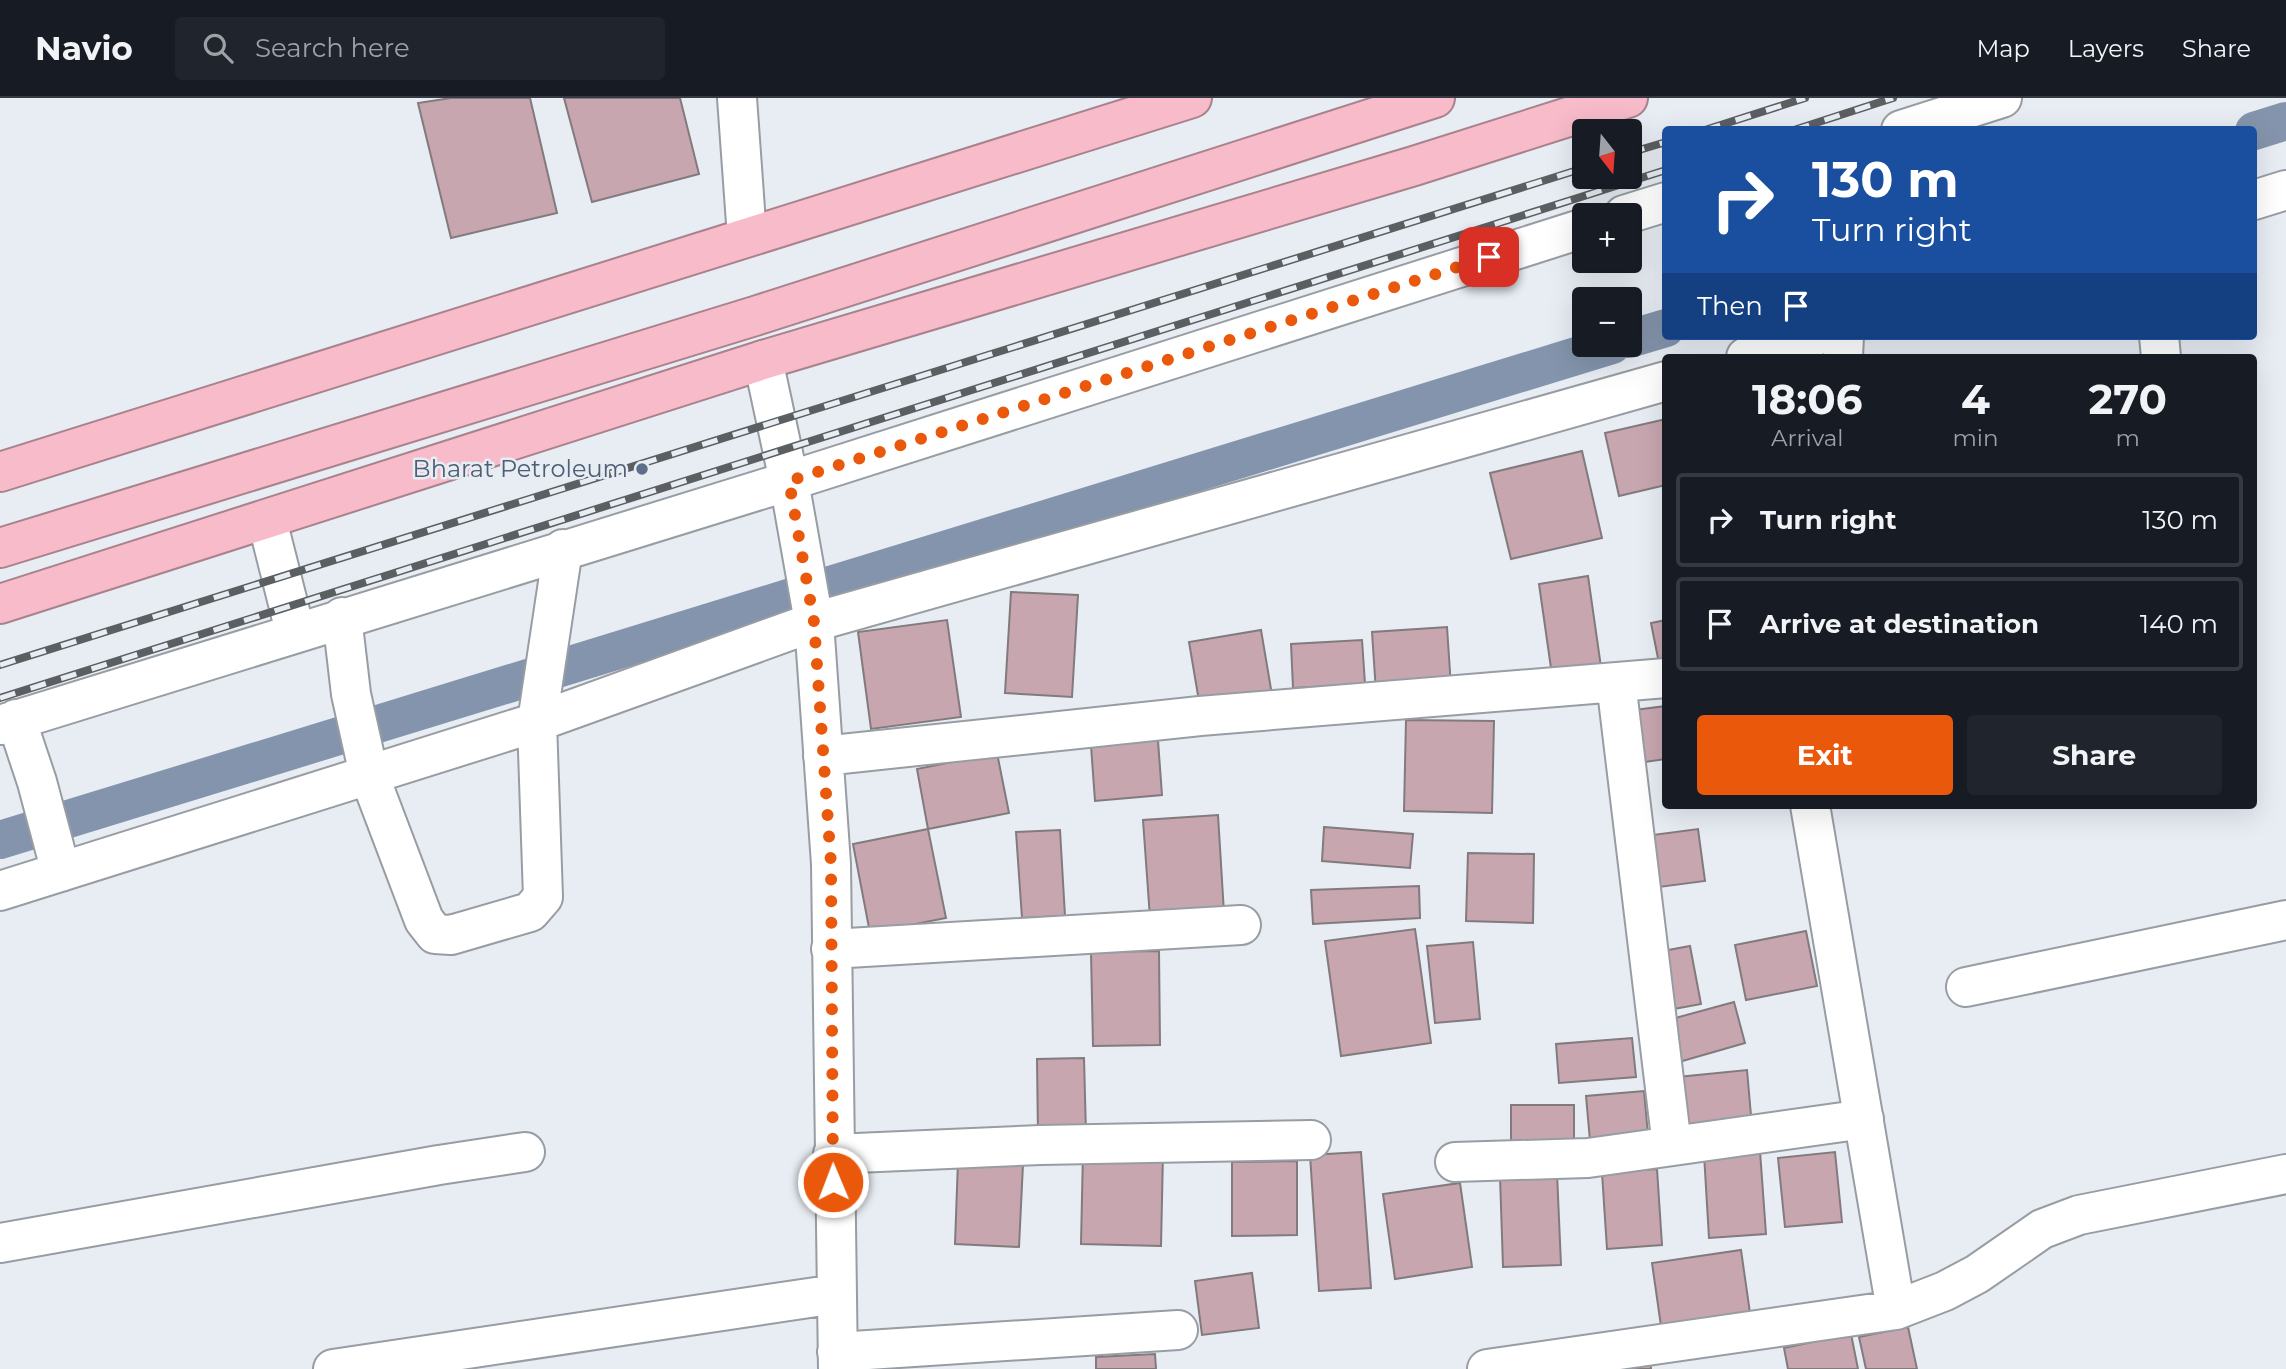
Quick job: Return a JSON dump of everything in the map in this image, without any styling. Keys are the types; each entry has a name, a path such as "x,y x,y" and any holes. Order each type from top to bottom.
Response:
{"highway":[{"path":"0,472 1192,98"},
{"path":"0,548 755,316 1435,98"},
{"path":"0,604 763,360 1414,166 1628,98"}],"street":[{"path":"737,98 747,237"},
{"path":"1913,126 2002,98"},
{"path":"2257,199 2286,190"},
{"path":"1642,209 1662,203"},
{"path":"58,858 37,782 8,722 295,631 789,481 1572,232"},
{"path":"1756,354 1803,340"},
{"path":"763,360 789,481 813,616 831,864 832,1154 837,1360 1178,1330"},
{"path":"0,891 58,858 368,766 537,722 813,616 1662,382"},
{"path":"267,520 295,631"},
{"path":"342,617 351,694 368,766 424,920 435,934 451,935 530,912 542,897 544,874 537,722 553,630 563,549"},
{"path":"823,756 1200,716 1662,678"},
{"path":"1616,682 1672,1146"},
{"path":"1811,809 1896,1310"},
{"path":"1966,987 2286,920"},
{"path":"831,949 1241,925"},
{"path":"1455,1162 1565,1160 1864,1119"},
{"path":"832,1154 1040,1145 1311,1140"},
{"path":"0,1243 439,1165 525,1153"},
{"path":"1487,1369 1896,1310 1945,1291 1977,1274 2042,1229 2079,1215 2286,1174"},
{"path":"333,1369 836,1294"}],"building":[{"path":"451,98 530,98 557,213 451,238 418,103"},
{"path":"564,98 680,98 699,174 592,202"},
{"path":"1662,420 1662,486 1619,496 1605,433"},
{"path":"1582,451 1602,538 1511,559 1490,473"},
{"path":"1588,576 1601,667 1552,675 1539,584"},
{"path":"1011,592 1078,595 1072,697 1005,693"},
{"path":"947,620 961,717 871,729 858,632"},
{"path":"1662,621 1662,668 1660,668 1651,623"},
{"path":"1447,627 1451,687 1376,692 1372,632"},
{"path":"1261,630 1273,701 1201,713 1189,642"},
{"path":"1362,640 1365,684 1293,688 1291,644"},
{"path":"1662,706 1662,760 1624,765 1618,712"},
{"path":"1406,720 1494,721 1492,813 1404,811"},
{"path":"1157,727 1162,795 1095,801 1090,732"},
{"path":"997,753 1009,813 928,829 917,769"},
{"path":"1218,815 1224,913 1150,918 1143,820"},
{"path":"1324,827 1413,834 1410,868 1322,861"},
{"path":"928,829 946,918 870,933 853,844"},
{"path":"1698,829 1705,881 1644,889 1637,837"},
{"path":"1060,830 1065,916 1022,918 1016,832"},
{"path":"1468,853 1534,854 1533,923 1466,921"},
{"path":"1419,886 1420,918 1313,924 1311,890"},
{"path":"1415,929 1431,1043 1341,1056 1325,941"},
{"path":"1806,931 1817,986 1746,1000 1735,945"},
{"path":"1473,942 1480,1019 1435,1023 1427,946"},
{"path":"1690,946 1701,1004 1663,1011 1652,953"},
{"path":"1159,951 1160,1045 1093,1046 1091,952"},
{"path":"1734,1002 1745,1043 1679,1062 1668,1020"},
{"path":"1632,1038 1636,1077 1559,1083 1556,1044"},
{"path":"1084,1058 1086,1134 1038,1136 1037,1059"},
{"path":"1747,1070 1752,1127 1674,1135 1668,1078"},
{"path":"1644,1091 1649,1146 1591,1152 1586,1096"},
{"path":"1511,1105 1574,1105 1574,1152 1511,1151"},
{"path":"1083,1151 1163,1153 1161,1246 1081,1244"},
{"path":"1760,1151 1766,1234 1709,1238 1704,1154"},
{"path":"1361,1152 1371,1288 1319,1291 1310,1155"},
{"path":"1835,1152 1842,1222 1785,1227 1778,1158"},
{"path":"958,1161 1023,1164 1019,1247 955,1244"},
{"path":"1297,1161 1297,1235 1232,1236 1232,1162"},
{"path":"1657,1169 1662,1245 1607,1249 1602,1173"},
{"path":"1557,1173 1561,1265 1503,1267 1500,1176"},
{"path":"1460,1183 1472,1267 1395,1279 1383,1194"},
{"path":"1741,1250 1750,1313 1661,1326 1652,1263"},
{"path":"1252,1273 1259,1328 1202,1335 1195,1281"},
{"path":"1908,1327 1917,1369 1866,1369 1859,1337"},
{"path":"1851,1334 1858,1369 1788,1369 1784,1348"},
{"path":"1155,1354 1156,1369 1096,1369 1096,1357"},
{"path":"1650,1361 1651,1369 1604,1369"}],"waterway":[{"path":"2257,130 2286,121"},
{"path":"1642,335 1662,329"},
{"path":"0,840 1573,357"}],"railway":[{"path":"1718,126 1805,98"},
{"path":"1806,126 1893,98"},
{"path":"1642,149 1662,143"},
{"path":"0,698 1662,171"},
{"path":"0,665 1572,172"}],"place":[{"name":"Bharat Petroleum","path":"642,469"}],"route":[{"path":"833,1182 831,864 814,622 789,481 1489,257"}]}
